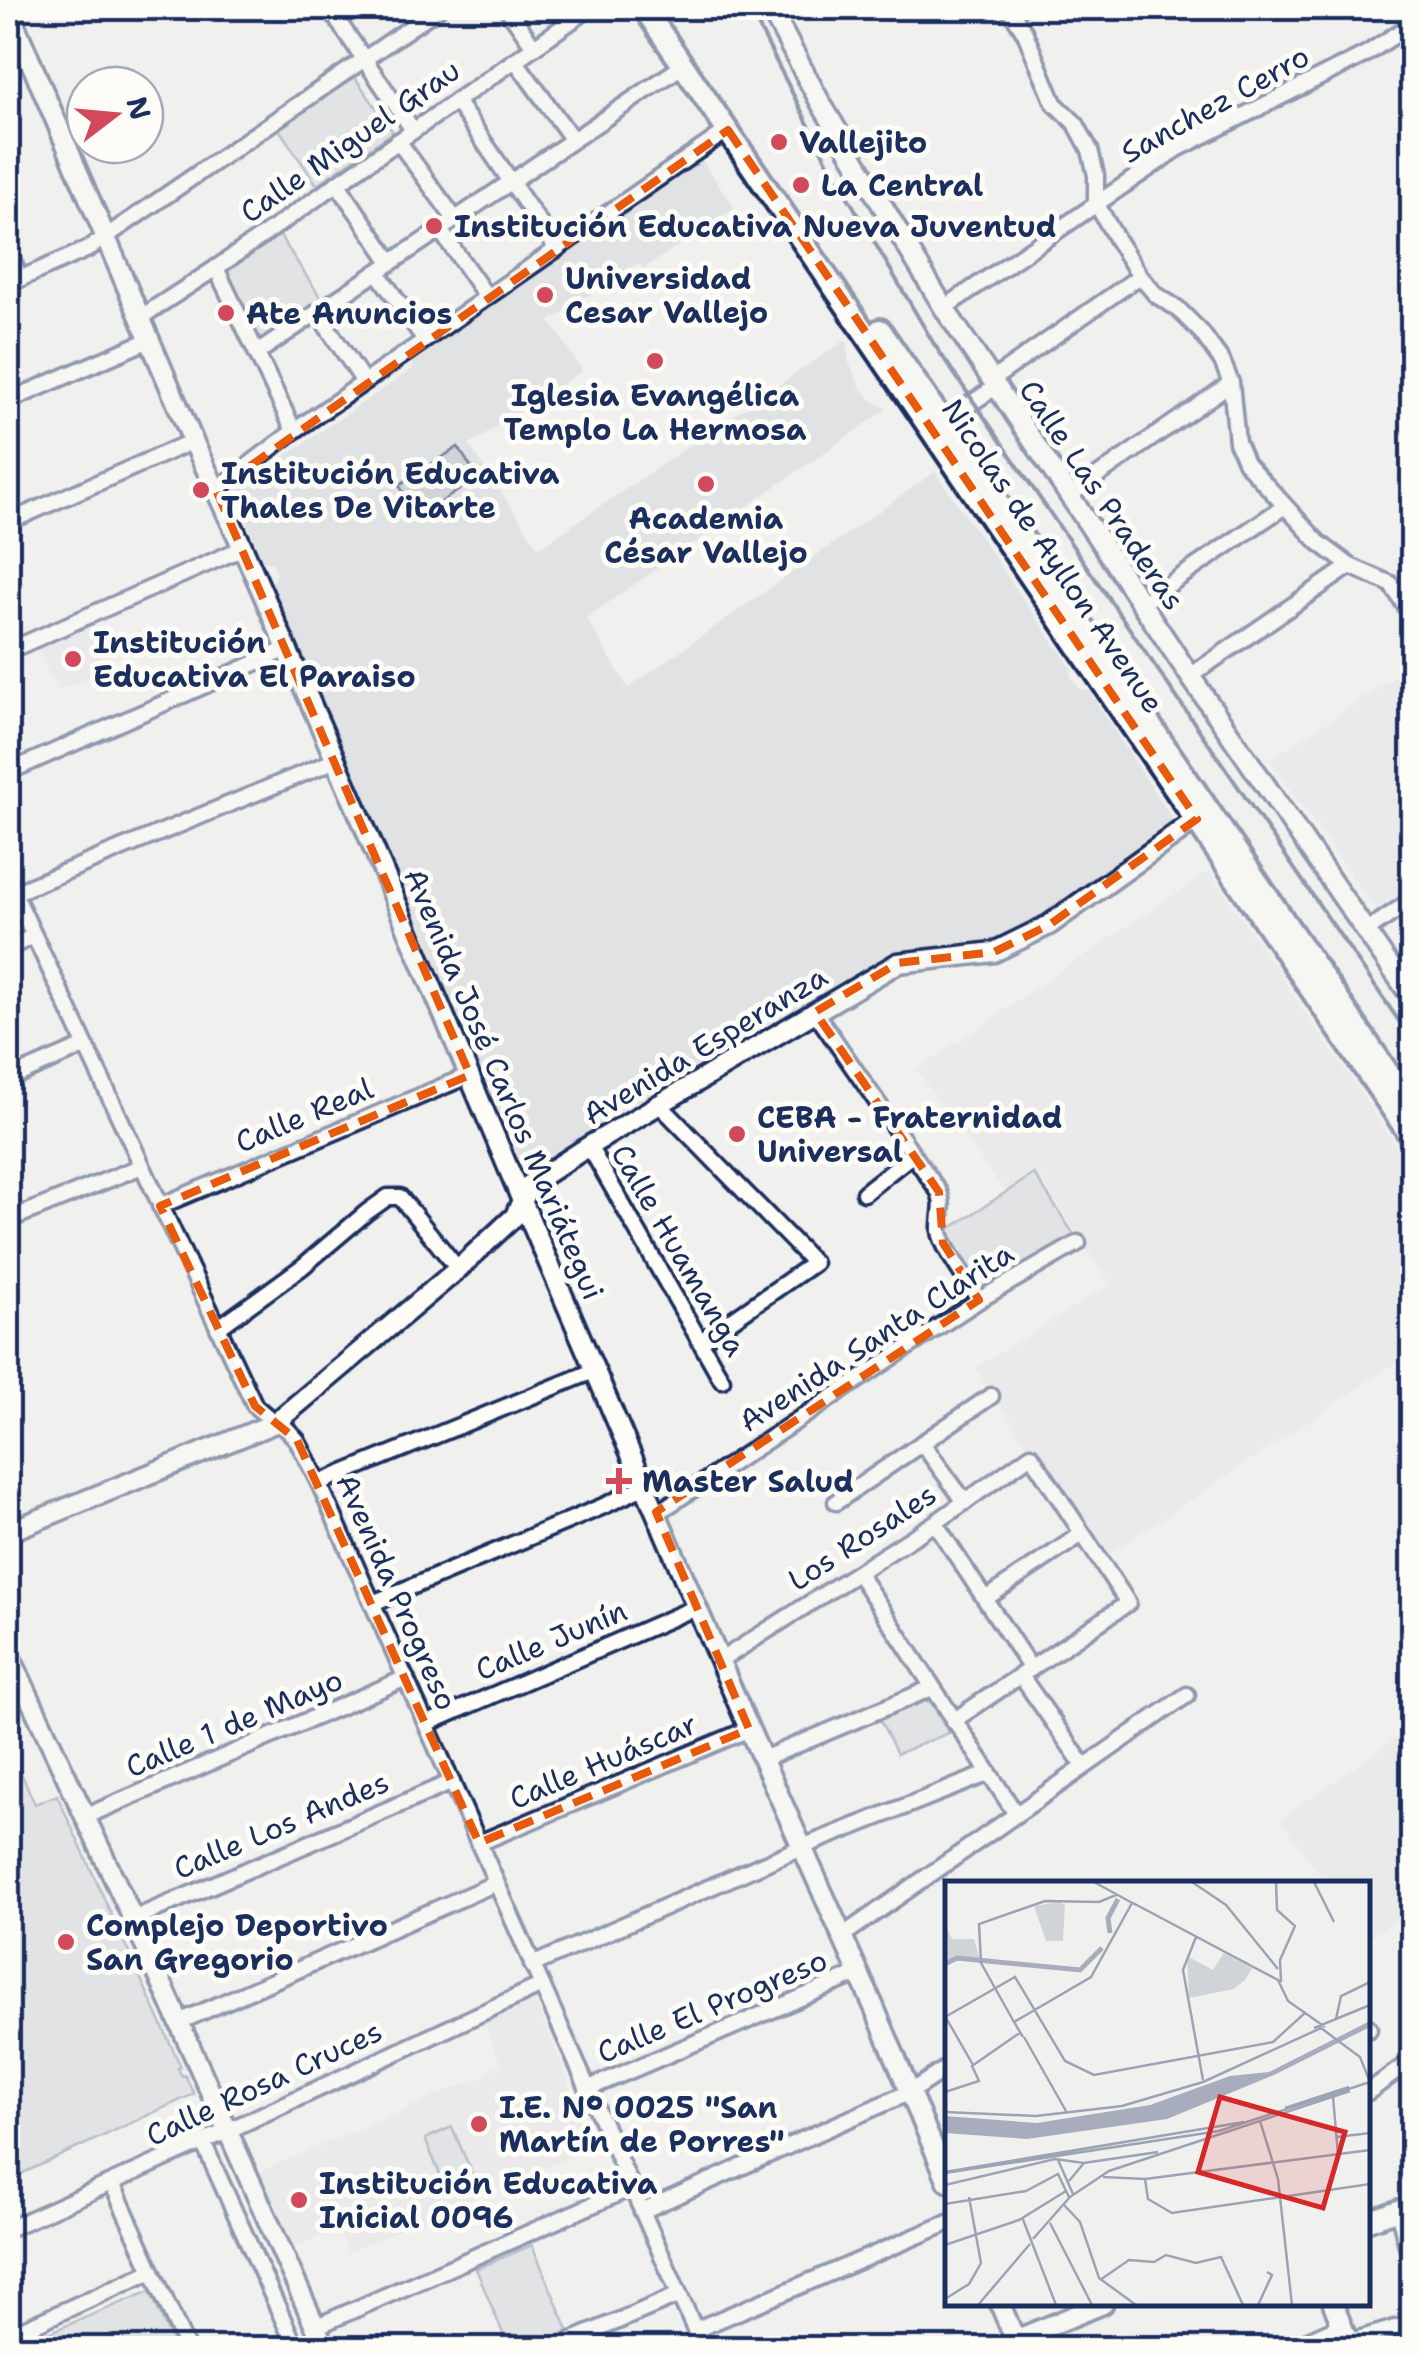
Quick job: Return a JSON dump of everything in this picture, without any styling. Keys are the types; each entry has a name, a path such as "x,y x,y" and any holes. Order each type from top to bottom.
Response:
{"main road":[{"name":"Nicolas de Ayllon Avenue","path":"644,8 937,426"},
{"name":"Nicolas de Ayllon Avenue","path":"659,8 1204,818 1412,1138"},
{"name":"Nicolas de Ayllon Avenue","path":"1204,818 1412,1108"}],"street":[{"path":"330,8 413,130"},
{"path":"8,249 14,281 88,249 438,8"},
{"path":"506,8 534,47"},
{"name":"Calle Miguel Grau","path":"140,317 590,8"},
{"name":"Calle Las Praderas","path":"770,8 820,102 944,308 1412,998"},
{"path":"1009,8 1025,33 1054,104 1076,124 1090,150 1096,175 1096,203 1140,276 1156,295 1201,332 1222,361 1231,383 1238,442 1246,462 1318,542 1350,566 1391,584 1412,616"},
{"name":"Avenida José Carlos Mariátegui","path":"9,15 336,760 749,1729 945,2174"},
{"name":"Sanchez Cerro","path":"944,308 1177,149 1366,54 1412,24"},
{"path":"515,60 573,140"},
{"path":"257,353 684,64"},
{"path":"456,100 556,249"},
{"path":"216,490 294,431 728,130"},
{"path":"398,141 455,220"},
{"path":"337,184 391,262"},
{"path":"440,230 487,297"},
{"path":"216,268 294,431"},
{"path":"377,272 425,340"},
{"path":"937,426 1140,276"},
{"path":"318,312 364,382"},
{"path":"8,400 150,340"},
{"path":"1070,495 1231,383"},
{"path":"8,522 193,441"},
{"path":"1142,603 1285,506"},
{"path":"8,651 243,548"},
{"path":"1190,676 1350,566"},
{"path":"8,772 287,649"},
{"path":"10,887 336,760"},
{"name":"Avenida Esperanza","path":"8,1532 275,1424 515,1216 529,1185 588,1146 898,963 994,952 1049,925 1204,818"},
{"name":"Avenida Progreso","path":"10,887 254,1406 275,1424 288,1429 320,1483 703,2348"},
{"path":"1366,931 1412,900"},
{"path":"8,948 34,936"},
{"path":"815,1012 939,1192 944,1202 940,1231 944,1243 979,1300"},
{"path":"8,1079 85,1046"},
{"name":"Calle Real","path":"160,1206 470,1075"},
{"path":"658,1103 814,1262 700,1342"},
{"name":"Calle Huamanga","path":"588,1146 722,1380"},
{"path":"864,1193 913,1154"},
{"path":"8,1220 142,1166"},
{"path":"218,1328 388,1197 400,1197 458,1268"},
{"name":"Avenida Santa Clarita","path":"657,1513 979,1300 1078,1243"},
{"path":"320,1483 596,1370"},
{"path":"836,1502 991,1396"},
{"path":"922,1443 965,1502"},
{"name":"Los Rosales","path":"721,1660 936,1523 1030,1455 1082,1534"},
{"path":"373,1603 645,1486"},
{"path":"936,1523 1084,1766"},
{"path":"954,1721 1128,1604 1082,1534 985,1599"},
{"path":"858,1573 1016,1814"},
{"name":"Calle Junín","path":"426,1724 697,1607"},
{"path":"8,1652 325,2348"},
{"name":"Calle 1 de Mayo","path":"84,1817 406,1678"},
{"path":"763,1759 932,1688"},
{"path":"842,1936 1187,1695"},
{"name":"Calle Huáscar","path":"478,1843 749,1729"},
{"path":"532,1965 802,1847 988,1774"},
{"name":"Calle Los Andes","path":"132,1919 452,1782"},
{"path":"178,2022 496,1883"},
{"name":"Calle El Progreso","path":"587,2089 859,1973"},
{"name":"Calle Rosa Cruces","path":"8,2228 542,1986"},
{"path":"1370,2091 1410,2068"},
{"path":"642,2211 910,2092 945,2069"},
{"path":"203,2142 296,2348"},
{"path":"112,2183 187,2348"},
{"path":"315,2327 631,2188"},
{"path":"1370,2220 1405,2207 1412,2264"},
{"path":"695,2330 945,2224"},
{"path":"8,2336 152,2271"},
{"path":"554,2348 679,2295"},
{"path":"1001,2306 1017,2344"},
{"path":"994,2348 1017,2344 1099,2306"},
{"path":"1334,2306 1347,2338"},
{"path":"1290,2348 1412,2323"}],"highlighted area":[{"path":"728,130 1197,819 1049,925 994,952 898,963 815,1012 939,1192 943,1243 979,1300 656,1512 749,1729 479,1843 297,1440 255,1406 160,1206 470,1075 216,490"}],"shaded area":[{"path":"352,73 393,132 317,185 276,125"},
{"path":"702,161 735,208 643,269 638,263 550,321 582,371 469,445 539,548 844,341 848,343 848,360 859,385 871,400 887,409 586,618 628,688 935,472 1072,669 1070,675 1079,689 1088,690 1176,825 1022,929 995,942 893,952 776,1027 764,1025 766,1033 622,1109 527,1176 272,583 277,574 271,561 263,561 234,491 414,368 408,357"},
{"path":"278,233 325,304 258,349 220,272"},
{"path":"458,447 478,478 418,517 399,485"},
{"name":"Institución Educativa El Paraiso","path":"89,627 108,669 57,691 38,650"},
{"path":"1412,665 1412,891 1378,913 1270,760"},
{"path":"1209,871 1412,1169 1412,1352 1104,1558 975,1368 1110,1284 1035,1171 1004,1191 916,1070"},
{"path":"1034,1174 1077,1239 988,1296 946,1231"},
{"path":"926,1700 949,1733 897,1754 879,1718"},
{"path":"1412,1727 1412,1908 1370,1938 1370,1881 1325,1881 1280,1819"},
{"name":"Complejo Deportivo San Gregorio","path":"8,1744 35,1804 57,1795 181,2067 178,2068 194,2094 8,2180"},
{"name":"I.E. N° 0025 \"San Martín de Porres\"","path":"535,2000 596,2146 348,2252 338,2229 292,2248 259,2172 488,2074 501,2064 484,2022"},
{"path":"452,2127 472,2173 445,2186 425,2139"},
{"path":"532,2245 569,2332 530,2348 509,2348 476,2269"},
{"path":"150,2291 175,2348 54,2348 38,2337"}],"railway":[{"path":"749,8 828,163 934,344 1412,1040"}],"place":[{"name":"Vallejito","path":"779,142"},
{"name":"La Central","path":"801,185"},
{"name":"Institución Educativa Nueva Juventud","path":"434,226"},
{"name":"Universidad Cesar Vallejo","path":"545,295"},
{"name":"Ate Anuncios","path":"226,313"},
{"name":"Iglesia Evangélica Templo La Hermosa","path":"655,361"},
{"name":"Academia César Vallejo","path":"706,484"},
{"name":"Institución Educativa Thales De Vitarte","path":"201,490"},
{"name":"Institución Educativa El Paraiso","path":"73,659"},
{"name":"CEBA - Fraternidad Universal","path":"737,1134"},
{"name":"Master Salud","path":"619,1481"},
{"name":"Complejo Deportivo San Gregorio","path":"66,1942"},
{"name":"I.E. N° 0025 \"San Martín de Porres\"","path":"479,2124"},
{"name":"Institución Educativa Inicial 0096","path":"299,2200"}]}
